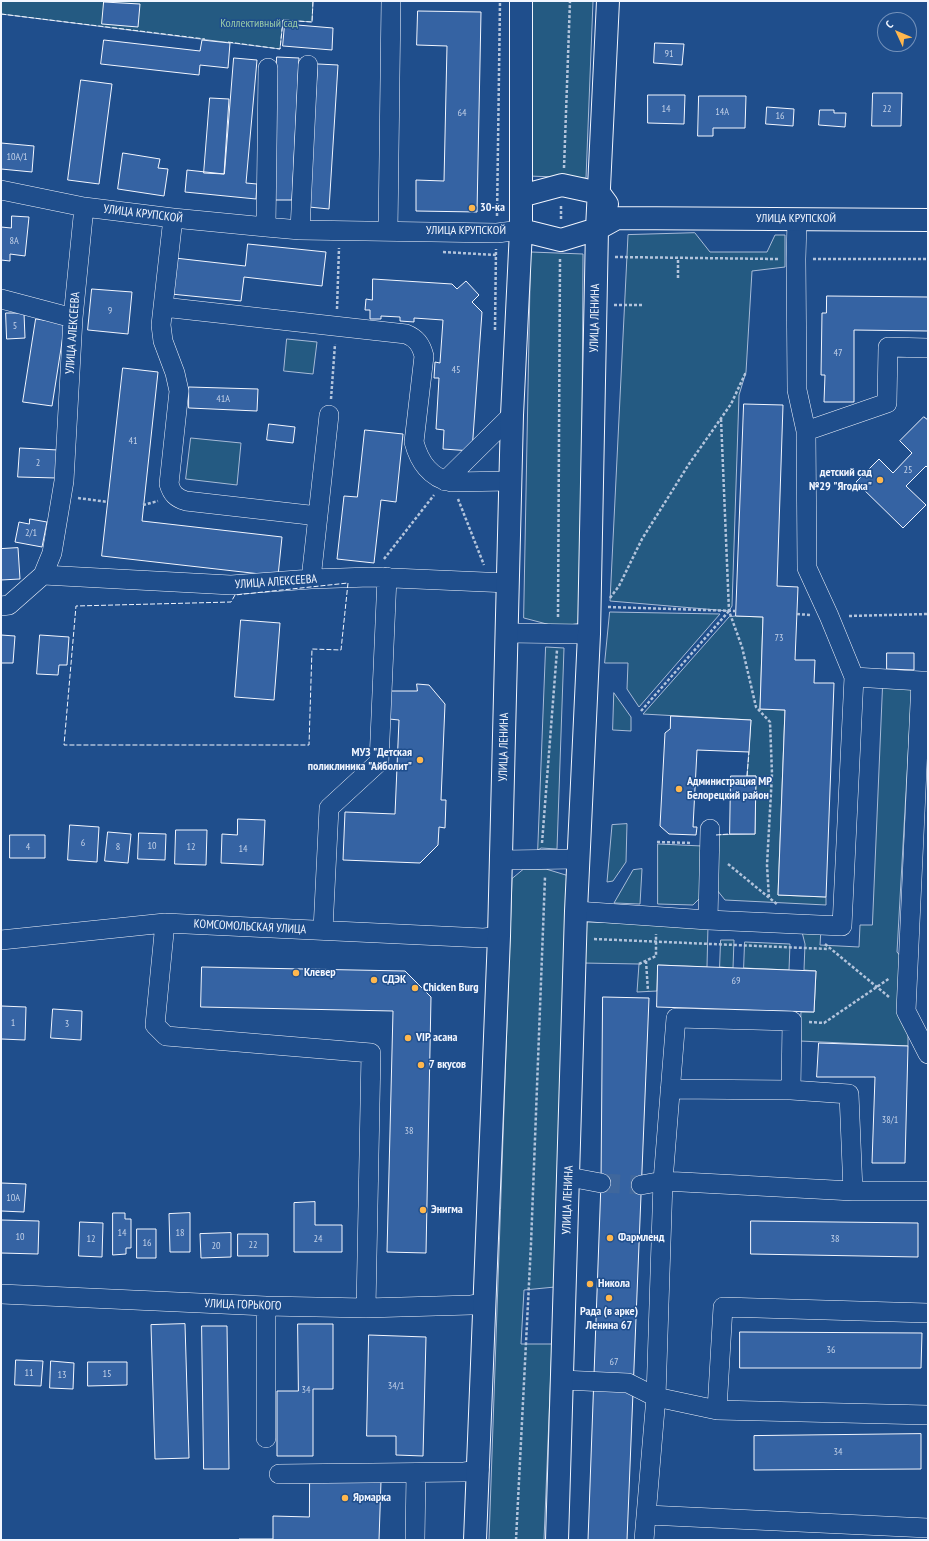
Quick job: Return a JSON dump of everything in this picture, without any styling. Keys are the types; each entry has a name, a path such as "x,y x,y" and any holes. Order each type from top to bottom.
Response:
{"main road":[{"name":"УЛИЦА ЛЕНИНА","path":"475,1540 479,1470 499,936 512,415 521,230 521,1"},
{"name":"УЛИЦА ЛЕНИНА","path":"557,1540 576,911 589,634 597,229 608,1"},
{"path":"521,196 562,185 599,193 617,218"},
{"name":"УЛИЦА КРУПСКОЙ","path":"521,230 561,240 597,229 617,218 928,220"}],"street":[{"path":"388,231 391,1"},
{"path":"300,230 308,66"},
{"path":"266,227 268,68"},
{"name":"УЛИЦА КРУПСКОЙ","path":"1,190 84,207 173,218 300,230 497,233 521,230"},
{"name":"УЛИЦА АЛЕКСЕЕВА","path":"1,606 9,605 43,575 52,552 62,496 68,424 73,318 84,207"},
{"path":"173,218 161,325 162,341 176,372 179,391 169,484 174,495 179,499 186,501 318,516"},
{"path":"576,911 708,920 842,926 854,677 807,568 806,431 797,390 797,219"},
{"path":"1,299 73,318"},
{"path":"164,307 406,334 413,337 419,343 424,356 414,442 417,453 423,464 430,472 445,481 511,481"},
{"path":"806,431 887,403 888,347 928,348"},
{"path":"311,579 329,415"},
{"path":"445,481 512,415"},
{"name":"УЛИЦА АЛЕКСЕЕВА","path":"43,575 232,585 311,579 379,577 508,583"},
{"path":"323,930 329,808 379,762 379,577"},
{"path":"507,633 589,634"},
{"path":"854,677 925,681 906,1011 928,1054"},
{"path":"708,920 710,829"},
{"path":"501,860 578,859"},
{"path":"165,923 155,1025 166,1036 371,1053 366,1308"},
{"name":"КОМСОМОЛЬСКАЯ УЛИЦА","path":"1,940 165,923 484,938 499,936"},
{"path":"644,1540 656,1397 663,1181 676,1018 792,1021 791,1090"},
{"path":"670,1089 791,1090 849,1094 853,1191"},
{"path":"569,1177 601,1183"},
{"path":"641,1185 663,1181 853,1191 928,1191"},
{"name":"УЛИЦА ГОРЬКОГО","path":"1,1294 266,1306 366,1308 471,1305 485,1303"},
{"path":"266,1306 266,1438"},
{"path":"717,1410 723,1307 928,1313"},
{"path":"562,1380 628,1383 656,1397 717,1410 928,1415"},
{"path":"279,1474 416,1473 464,1472 479,1470"},
{"path":"415,1540 416,1473"},
{"path":"647,1515 928,1528"}],"path":[{"path":"495,334 500,1"},
{"path":"516,1540 531,1244 546,869 541,848 558,634 562,185 570,1"},
{"path":"613,257 928,259"},
{"path":"678,258 678,278"},
{"path":"612,305 643,305"},
{"path":"607,601 619,586 642,539 689,464 731,404 746,372"},
{"path":"721,419 729,610 742,647 756,707 770,722 772,774 767,865 769,898"},
{"path":"379,577 445,481"},
{"path":"62,496 108,502"},
{"path":"603,606 736,611"},
{"path":"641,711 729,610"},
{"path":"829,616 928,614"},
{"path":"639,964 656,956 657,929"},
{"path":"588,939 830,949"},
{"path":"646,961 648,991"},
{"path":"792,1021 824,1022 877,988 908,965"}],"green space":[{"name":"Коллективный сад","path":"1,1 313,1 312,22 283,20 280,49 1,14"},
{"path":"531,1 593,1 586,178 528,176"},
{"path":"695,233 710,252 767,252 775,235 785,235 785,267 752,271 746,372 739,395 732,606 729,611 610,601 628,235"},
{"path":"531,252 583,254 581,623 558,627 524,618"},
{"path":"287,339 317,342 313,374 284,371"},
{"path":"191,438 241,443 237,485 186,479"},
{"path":"610,612 720,614 639,707 627,689 628,663 605,663"},
{"path":"729,617 763,617 760,709 785,710 778,895 826,897 826,905 725,900 717,890 706,835 755,834 756,776 747,776 751,720 643,714"},
{"path":"546,647 564,648 557,849 541,848 538,850"},
{"path":"883,685 912,685 897,952 908,965 908,1046 800,1041 801,1012 814,1012 816,971 804,970 805,944 800,924 821,929 820,945 859,947 860,925 872,925"},
{"path":"614,693 631,717 631,731 613,730"},
{"path":"627,824 626,862 613,881 607,882 612,825"},
{"path":"658,844 702,846 700,898 693,905 658,904"},
{"path":"524,869 546,869 569,876 555,1287 524,1290 521,1344 552,1344 544,1540 489,1540 512,879"},
{"path":"642,869 640,904 614,903 633,870"},
{"path":"584,922 708,925 707,967 658,965 657,991 637,992 639,964 582,963"},
{"path":"721,940 734,940 733,968 720,967"},
{"path":"745,942 790,944 789,970 744,968"}],"building":[{"path":"104,2 140,4 138,27 102,24"},
{"path":"418,11 481,12 477,212 416,211 416,180 444,181 447,46 417,45"},
{"path":"285,24 333,28 332,50 283,46"},
{"path":"104,40 200,51 202,40 230,43 228,68 200,65 199,75 101,64"},
{"path":"655,43 684,44 682,65 654,63"},
{"path":"277,57 299,58 292,200 270,200"},
{"path":"234,58 257,60 246,183 257,184 256,199 185,192 187,170 224,174"},
{"path":"318,64 338,65 329,209 309,207"},
{"path":"81,80 112,84 99,184 68,180"},
{"path":"873,93 902,93 901,126 872,126"},
{"path":"648,95 685,95 684,124 648,123"},
{"path":"699,96 746,96 745,128 713,128 713,136 698,136"},
{"path":"210,98 229,99 224,174 204,173"},
{"path":"767,107 794,109 793,126 766,124"},
{"path":"820,110 834,110 834,113 846,113 845,127 819,125"},
{"path":"1,143 34,146 32,172 1,169"},
{"path":"123,153 160,159 158,168 168,169 164,196 118,189"},
{"path":"12,216 29,217 25,256 10,254 10,261 1,260 1,227 11,228"},
{"path":"248,244 326,252 322,286 244,277 241,301 171,294 175,258 245,266"},
{"path":"373,279 452,284 457,289 466,281 479,295 472,302 482,312 472,451 443,449 444,430 436,429 439,378 434,378 435,362 440,363 443,320 414,318 414,322 400,321 400,317 381,316 381,319 370,319 370,310 365,310 366,299 372,300"},
{"path":"92,289 132,292 128,334 88,330"},
{"path":"827,296 928,297 928,331 854,330 854,402 824,402 825,375 821,375 822,313 826,313"},
{"path":"6,313 24,313 25,338 7,339"},
{"path":"36,319 65,323 52,406 23,402"},
{"path":"123,368 158,372 142,521 282,537 278,576 102,556"},
{"path":"189,387 258,389 257,411 189,408"},
{"path":"744,404 783,405 777,586 798,587 795,660 815,660 814,683 834,683 826,897 778,895 785,710 760,709 763,617 736,616"},
{"path":"924,417 928,420 928,468 926,466 906,486 926,505 903,528 856,482 879,459 893,473 912,453 900,441"},
{"path":"269,424 295,427 293,443 267,440"},
{"path":"365,430 403,434 396,502 381,500 374,563 337,559 344,496 357,497"},
{"path":"20,448 58,450 57,478 18,477"},
{"path":"30,519 47,522 42,547 15,542 19,522 29,524"},
{"path":"18,548 20,579 1,580 1,549"},
{"path":"241,620 280,623 274,700 235,697"},
{"path":"1,635 15,636 13,663 1,663"},
{"path":"40,635 69,637 67,665 59,665 58,675 37,674"},
{"path":"887,653 914,653 914,670 887,669"},
{"name":"МУЗ \"Детская поликлиника \"Айболит\"","path":"417,684 429,685 445,704 441,800 446,800 445,828 439,827 438,845 420,863 343,860 345,812 395,814 399,720 389,719 391,691 417,691"},
{"name":"Администрация МР Белорецкий район","path":"671,716 751,720 749,752 697,750 693,827 697,827 696,835 669,834 660,826 665,733 670,729"},
{"path":"731,776 756,776 755,834 730,834"},
{"path":"238,819 265,820 263,865 221,863 222,834 237,835"},
{"path":"70,825 99,827 97,862 68,860"},
{"path":"176,830 207,830 206,865 175,864"},
{"path":"108,832 131,834 128,863 105,861"},
{"path":"139,833 166,834 165,860 138,859"},
{"path":"10,835 45,835 45,858 10,858"},
{"path":"658,965 816,971 814,1012 657,1007"},
{"path":"202,967 405,971 431,997 426,1253 387,1252 393,1011 201,1007"},
{"path":"603,997 649,998 627,1540 588,1540 601,1183"},
{"path":"1,1006 26,1007 25,1040 1,1039"},
{"path":"53,1009 82,1011 81,1040 51,1038"},
{"path":"819,1043 908,1046 905,1163 872,1163 875,1077 817,1077"},
{"path":"1,1183 26,1184 24,1212 1,1211"},
{"path":"315,1202 315,1225 342,1225 342,1252 294,1252 294,1203"},
{"path":"113,1213 125,1213 125,1219 131,1219 131,1248 126,1248 126,1254 113,1255"},
{"path":"190,1213 190,1252 170,1252 169,1214"},
{"path":"1,1220 39,1221 38,1254 1,1253"},
{"path":"751,1221 918,1223 918,1257 751,1254"},
{"path":"80,1222 103,1223 102,1257 79,1256"},
{"path":"137,1229 156,1229 156,1258 137,1258"},
{"path":"231,1233 231,1257 201,1258 200,1234"},
{"path":"238,1234 268,1234 268,1256 238,1256"},
{"path":"185,1324 189,1458 155,1459 151,1325"},
{"path":"298,1324 333,1324 333,1389 313,1389 313,1456 277,1456 277,1391 298,1391"},
{"path":"202,1326 227,1326 229,1469 204,1469"},
{"path":"740,1332 922,1333 921,1368 740,1368"},
{"path":"369,1335 426,1337 423,1456 396,1455 396,1436 367,1436"},
{"path":"16,1360 43,1361 41,1386 15,1385"},
{"path":"51,1361 74,1363 73,1389 50,1388"},
{"path":"88,1362 127,1362 127,1385 88,1386"},
{"path":"921,1434 921,1469 754,1470 754,1436"},
{"name":"Ярмарка","path":"310,1479 381,1481 379,1540 239,1540 273,1539 273,1516 309,1517"}],"tunnel":[{"path":"601,1183 641,1185"}],"fence":[{"path":"228,42 280,49 283,20 312,22 313,1"},
{"path":"1,14 205,39"},
{"path":"348,583 341,650 312,649 309,745 64,745 76,606 231,602 235,595 348,583"},
{"path":"747,776 749,752"},
{"path":"716,835 729,834"}],"place":[{"name":"30-ка","path":"472,208"},
{"name":"детский сад №29 \"Ягодка\"","path":"880,480"},
{"name":"МУЗ \"Детская поликлиника \"Айболит\"","path":"420,760"},
{"name":"Администрация МР Белорецкий район","path":"679,789"},
{"name":"Клевер","path":"296,973"},
{"name":"СДЭК","path":"374,980"},
{"name":"Chicken Burg","path":"415,988"},
{"name":"VIP асана","path":"408,1038"},
{"name":"7 вкусов","path":"421,1065"},
{"name":"Энигма","path":"423,1210"},
{"name":"Фармленд","path":"610,1238"},
{"name":"Никола","path":"590,1284"},
{"name":"Рада (в арке) Ленина 67","path":"609,1298"},
{"name":"Ярмарка","path":"345,1498"}]}
